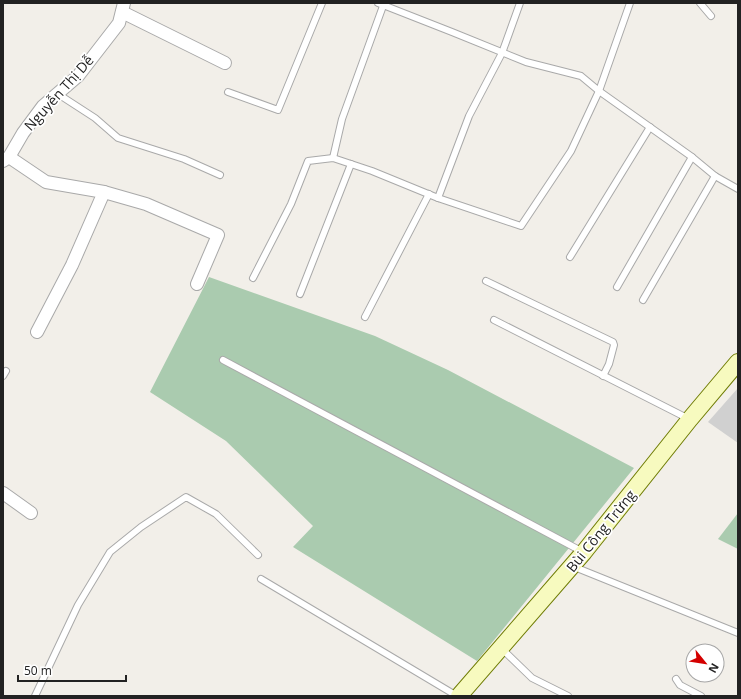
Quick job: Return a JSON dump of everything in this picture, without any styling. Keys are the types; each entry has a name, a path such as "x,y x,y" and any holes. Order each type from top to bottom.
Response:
{"street":[{"path":"123,8 225,63"},
{"name":"Nguyễn Thị Dễ","path":"6,159 43,106 78,76 119,23 123,8"},
{"path":"6,159 46,182 104,192 146,204 218,235 197,284"},
{"path":"37,332 72,265 104,192"},
{"name":"Bùi Công Trừng","path":"458,696 584,552 690,419 738,362"},
{"path":"3,493 31,513"}],"lane":[{"path":"228,92 278,110 322,3"},
{"path":"438,198 469,116 502,53 520,3"},
{"path":"253,278 291,204 308,161 333,158 372,171 438,198 521,226 571,151 600,91 630,3"},
{"path":"700,3 711,16"},
{"path":"333,158 342,119 381,4 526,62 581,76 692,157 715,176 738,189"},
{"path":"58,94 95,118 118,138 184,159 220,175"},
{"path":"570,257 650,127"},
{"path":"617,287 692,157"},
{"path":"300,294 351,164"},
{"path":"643,300 715,176"},
{"path":"365,317 429,194"},
{"path":"486,281 613,342 614,345 610,359 603,376"},
{"path":"494,320 690,419"},
{"path":"223,360 584,552"},
{"path":"35,696 78,605 110,552 141,527 186,498 216,514 258,555"},
{"path":"572,566 738,633"},
{"path":"261,579 458,696"},
{"path":"501,648 532,678 568,696"},
{"path":"676,679 680,685 701,696"}],"shaded area":[{"path":"738,388 738,443 708,422"}],"green space":[{"path":"209,277 375,336 448,370 634,468 477,661 293,547 313,526 226,441 150,392"},
{"path":"738,513 738,549 718,539"}]}
